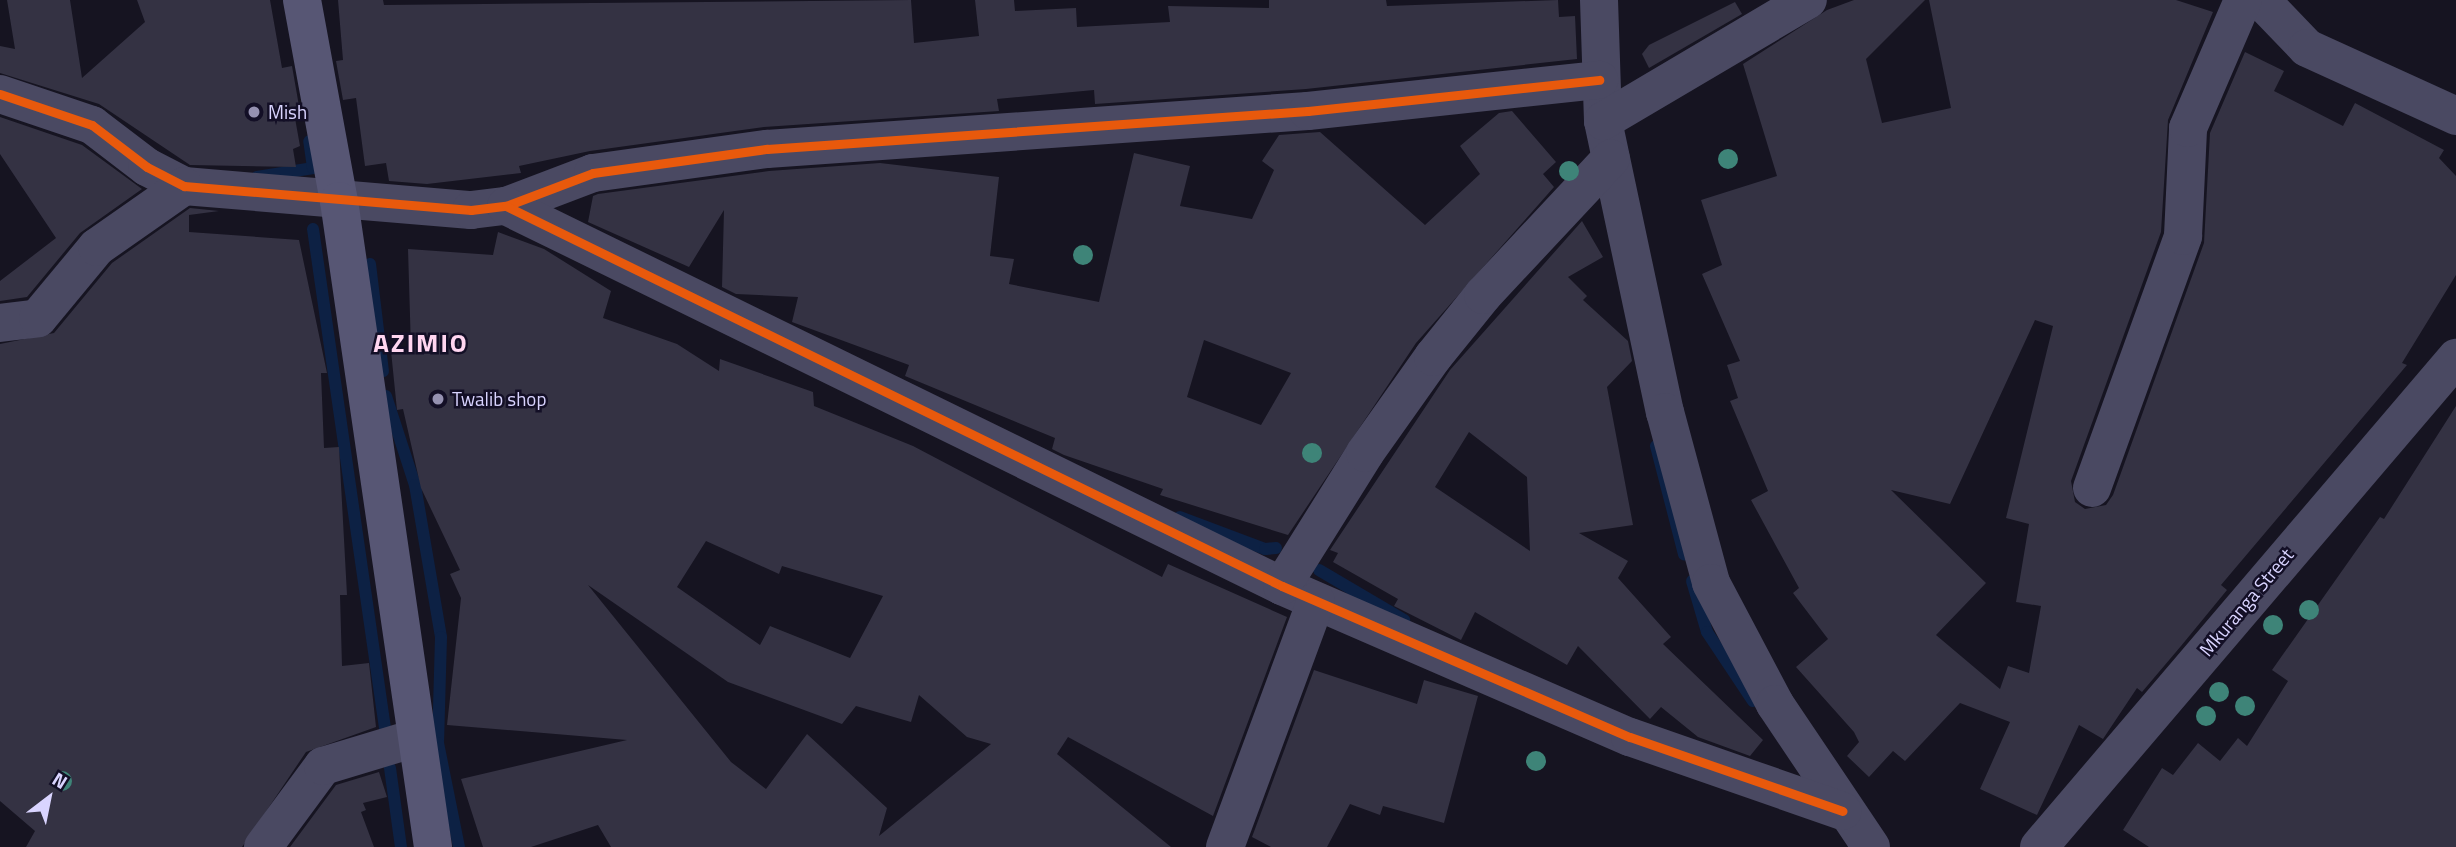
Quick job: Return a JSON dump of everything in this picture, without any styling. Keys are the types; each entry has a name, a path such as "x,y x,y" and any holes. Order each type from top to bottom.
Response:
{"street":[{"path":"302,0 339,201 433,847"},
{"path":"1600,0 1599,80 1603,121 1665,412 1711,583 1775,705 1842,811 1871,847"},
{"path":"1603,121 1808,0"},
{"path":"2092,488 2183,236 2188,128 2243,0"},
{"path":"2261,0 2307,48 2456,116"},
{"path":"0,94 92,125 148,167 184,186 471,210 506,206 593,173 767,149 1308,111 1599,80"},
{"path":"1225,847 1299,593 1365,453 1433,357 1483,295 1611,158"},
{"path":"0,323 38,318 97,247 184,186"},
{"path":"506,206 1299,593 1630,737 1842,811"},
{"name":"Mkuranga Street","path":"2039,847 2456,358"},
{"path":"263,847 323,766 416,738"}],"building":[{"path":"7,0 70,0 82,78 145,22 137,0 270,0 282,68 292,66 299,106 293,107 300,146 293,149 296,167 190,165 99,104 0,73 0,46 15,49"},
{"path":"338,0 383,0 384,5 911,0 914,43 979,36 975,0 1014,0 1015,11 1076,8 1077,27 1170,22 1168,6 1269,8 1269,0 1386,0 1387,6 1558,0 1559,17 1575,16 1577,59 1306,89 1095,104 1094,90 997,99 999,111 764,127 590,151 519,166 521,173 427,184 389,181 386,163 365,166 356,98 343,100 336,61 343,60"},
{"path":"1854,0 1925,0 1866,59 1882,123 1951,108 1929,0 2176,0 2213,12 2168,120 2161,232 2071,481 2075,502 2085,509 2106,505 2113,495 2204,243 2210,133 2245,52 2284,71 2274,91 2343,126 2355,103 2444,150 2439,158 2456,176 2456,275 2402,363 2407,365 2221,585 2227,590 2181,646 2142,692 2137,688 2103,739 2079,725 2037,815 1980,789 2010,722 1960,703 1905,761 1893,751 1869,777 1847,756 1859,742 1854,732 1796,667 1828,639 1793,593 1799,588 1751,500 1768,491 1730,401 1738,398 1727,365 1740,361 1702,274 1722,265 1701,200 1777,176 1743,64 1827,10","holes":["2035,320 2053,326 2006,518 2029,524 2016,602 2041,606 2029,673 2008,666 2000,689 1936,635 1986,583 1891,490 1950,504"]},
{"path":"1735,2 1742,14 1649,68 1642,54 1649,45"},
{"path":"1512,111 1556,162 1543,174 1554,187 1416,343 1288,535 1160,495 1163,489 1064,455 1052,449 1055,438 905,376 909,365 792,322 798,297 736,294 722,287 724,210 689,267 588,222 593,196 598,194 769,171 880,163 999,177 990,256 1014,259 1009,284 1099,302 1134,153 1190,166 1180,206 1252,219 1274,170 1262,161 1279,135 1320,132 1425,225 1480,174 1460,146 1499,113","holes":["1204,340 1291,373 1261,425 1187,397"]},
{"path":"0,117 82,145 142,189 80,233 27,297 0,301 0,281 56,238 0,154"},
{"path":"190,208 219,211 189,215 189,232 299,240 327,373 321,373 324,448 339,447 347,595 340,595 342,666 369,663 376,727 306,752 242,847 26,847 35,831 0,801 0,344 54,333 112,263"},
{"path":"1582,221 1603,257 1568,277 1587,296 1583,300 1628,341 1632,361 1607,387 1633,525 1579,533 1628,561 1618,578 1671,637 1663,644 1763,740 1750,756 1698,737 1661,707 1650,719 1578,646 1567,665 1475,612 1461,640 1394,606 1398,599 1333,562 1338,553 1330,550 1450,370","holes":["1469,432 1527,477 1530,551 1435,487"]},
{"path":"498,232 544,249 611,291 603,318 677,344 719,371 720,359 813,392 814,406 913,446 1162,577 1168,564 1287,617 1213,816 1068,737 1057,754 1171,847 611,847 598,825 531,847 483,847 461,779 627,740 447,725 461,598 450,574 460,570 421,488 403,409 397,410 391,351 411,349 408,249 493,255","holes":["706,541 779,574 782,566 883,596 850,658 770,626 760,645 677,587","588,585 728,682 842,724 856,706 911,722 919,695 967,737 991,744 879,836 887,808 807,734 766,789 731,762"]},
{"path":"2456,406 2456,847 2149,847 2123,830 2162,768 2173,775 2198,743 2220,761 2238,738 2247,746 2288,681 2272,670 2380,517 2384,519"},
{"path":"1314,670 1417,704 1424,680 1478,696 1444,823 1383,806 1380,815 1350,804 1327,847 1271,847 1252,837"},
{"path":"379,772 387,797 363,803 366,810 361,812 374,847 290,847 336,785"}],"waterway":[{"path":"257,177 313,168 309,141"},
{"path":"313,229 386,735"},
{"path":"370,264 383,371"},
{"path":"386,396 415,485 441,637 438,743 459,847"},
{"path":"1656,446 1684,554"},
{"path":"1180,517 1265,549 1276,548"},
{"path":"1319,570 1404,620"},
{"path":"1692,581 1707,632 1753,701"},
{"path":"390,768 401,847"}],"cycle path":[{"path":"0,94 92,125 147,167 184,186 471,210 506,206 593,173 767,149 1308,111 1599,80"},
{"path":"506,206 1282,586 1630,737 1842,811"}],"place":[{"name":"Mish","path":"254,112"},
{"name":"Twalib shop","path":"438,399"}],"district":[{"name":"AZIMIO","path":"421,343"}]}
